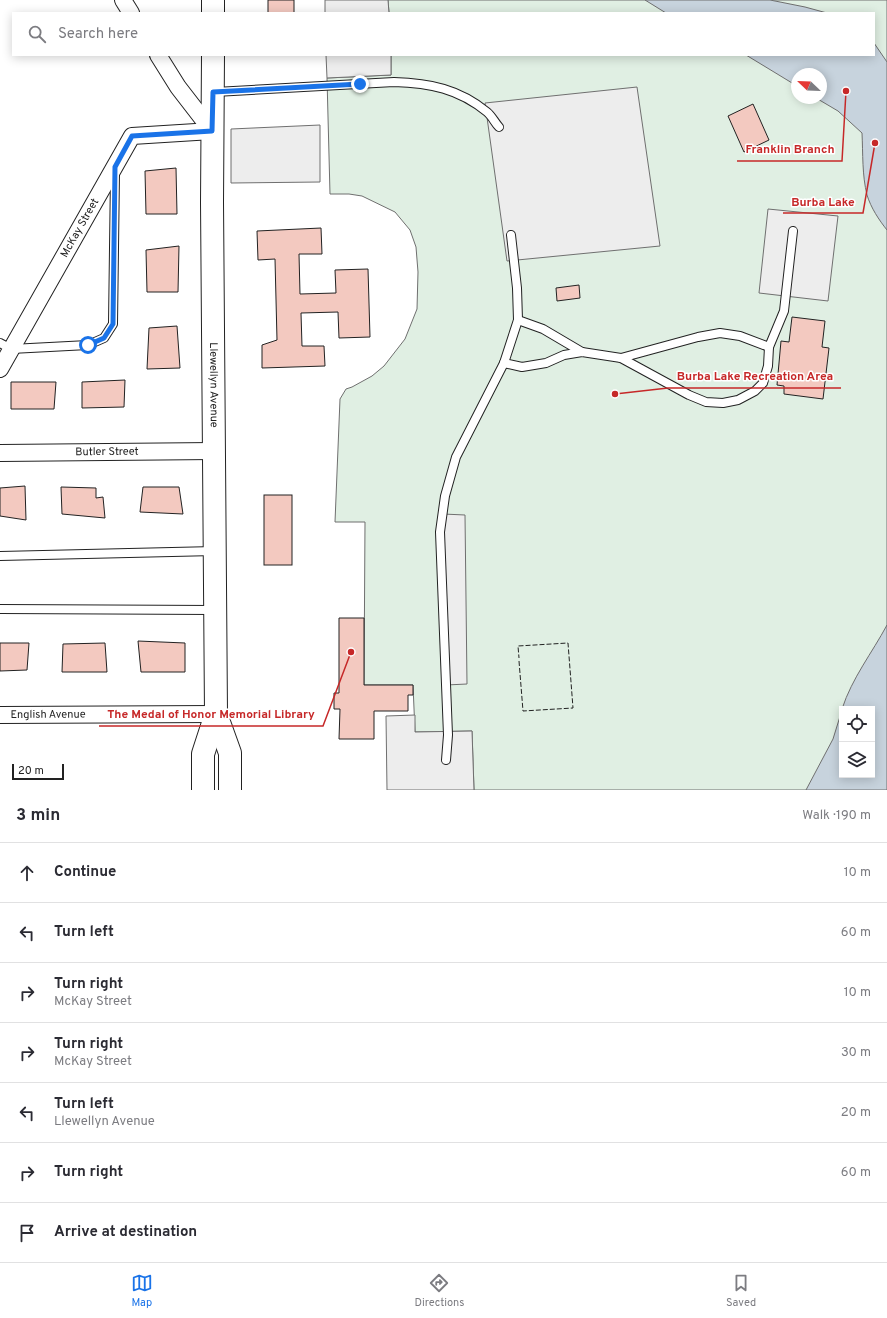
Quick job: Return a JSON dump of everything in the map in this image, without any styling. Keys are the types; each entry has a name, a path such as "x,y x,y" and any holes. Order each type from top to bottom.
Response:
{"street":[{"path":"123,0 131,12"},
{"path":"213,0 213,12"},
{"path":"159,56 178,88 212,131"},
{"name":"Llewellyn Avenue","path":"203,790 203,754 216,714 217,610 214,451 213,56"},
{"name":"McKay Street","path":"0,369 6,346 115,167 132,136 212,131"},
{"name":"Butler Street","path":"0,453 214,451"},
{"name":"Llewellyn Avenue","path":"216,714 230,753 230,790"},
{"name":"English Avenue","path":"0,715 216,714"}],"lane":[{"path":"213,92 417,82 443,87 466,98 488,113 499,127"},
{"path":"6,346 88,345 104,338 113,324 115,167"},
{"path":"504,363 522,367 546,363 564,356 582,352 620,358 689,395 706,402 723,403 738,400 755,392 763,383 768,366 769,347 784,310 793,231"},
{"path":"446,760 448,735 440,532 445,496 456,458 504,363 518,320 517,288 511,235"},
{"path":"518,320 544,329 582,352"},
{"path":"620,358 698,337 720,333 740,336 769,347"},
{"path":"0,556 216,551"},
{"path":"0,609 217,610"}],"green space":[{"path":"388,0 887,0 887,790 474,790 472,731 415,732 413,685 364,685 365,522 335,522 340,399 346,389 372,376 384,366 405,339 417,309 418,272 416,247 410,230 395,212 362,196 330,194 327,78 391,75 391,56 875,56 875,12 389,12"}],"shaded area":[{"path":"325,0 388,0 389,12 325,12"},
{"path":"645,0 770,0 823,12 664,12"},
{"path":"875,44 887,62 887,230 876,214 867,195 863,172 862,133 838,111 826,104 827,68 791,68 791,82 748,56 875,56"},
{"path":"326,56 391,56 391,75 327,78"},
{"path":"637,87 660,246 507,261 485,103"},
{"path":"320,125 320,182 231,183 231,129"},
{"path":"768,209 838,216 828,301 759,293"},
{"path":"443,514 465,515 467,684 446,685"},
{"path":"887,625 887,790 806,790 833,739 839,720 839,778 875,778 875,706 843,706 857,676"},
{"path":"415,715 415,732 472,731 474,790 387,790 386,716"}],"building":[{"path":"268,0 294,0 294,12 268,12"},
{"path":"753,104 769,140 744,152 728,116"},
{"path":"176,168 177,214 146,214 145,171"},
{"path":"321,228 322,254 299,254 300,294 336,293 335,270 368,269 370,337 339,338 338,312 301,313 302,346 324,346 325,366 262,368 262,345 277,340 275,259 258,260 257,231"},
{"path":"179,246 178,292 147,292 146,250"},
{"path":"579,285 580,298 557,301 556,288"},
{"path":"792,317 825,321 822,347 829,348 823,399 784,394 784,386 777,385 781,341 789,342"},
{"path":"177,326 180,368 147,369 149,328"},
{"path":"125,380 124,407 82,408 82,382"},
{"path":"11,382 56,382 54,409 11,409"},
{"path":"25,486 26,520 0,516 0,488"},
{"path":"61,487 96,488 96,498 103,497 105,518 62,514"},
{"path":"143,487 179,487 183,514 140,512"},
{"path":"264,495 292,495 292,565 264,565"},
{"path":"339,618 364,618 364,685 413,685 413,695 408,695 408,711 374,711 374,739 339,739 340,709 334,709 334,693 339,693"},
{"path":"138,641 185,643 185,672 141,672"},
{"path":"0,643 29,643 27,670 0,671"},
{"path":"105,643 107,672 62,672 63,644"}],"fence":[{"path":"519,658 518,646 568,643 573,708 523,711 519,661"}],"place":[{"name":"Franklin Branch","path":"846,91"},
{"name":"Burba Lake","path":"875,143"},
{"name":"Burba Lake Recreation Area","path":"615,394"},
{"name":"The Medal of Honor Memorial Library","path":"351,652"}],"route":[{"path":"88,345 104,338 113,324 115,167 132,136 212,131 213,92 360,84"}]}
